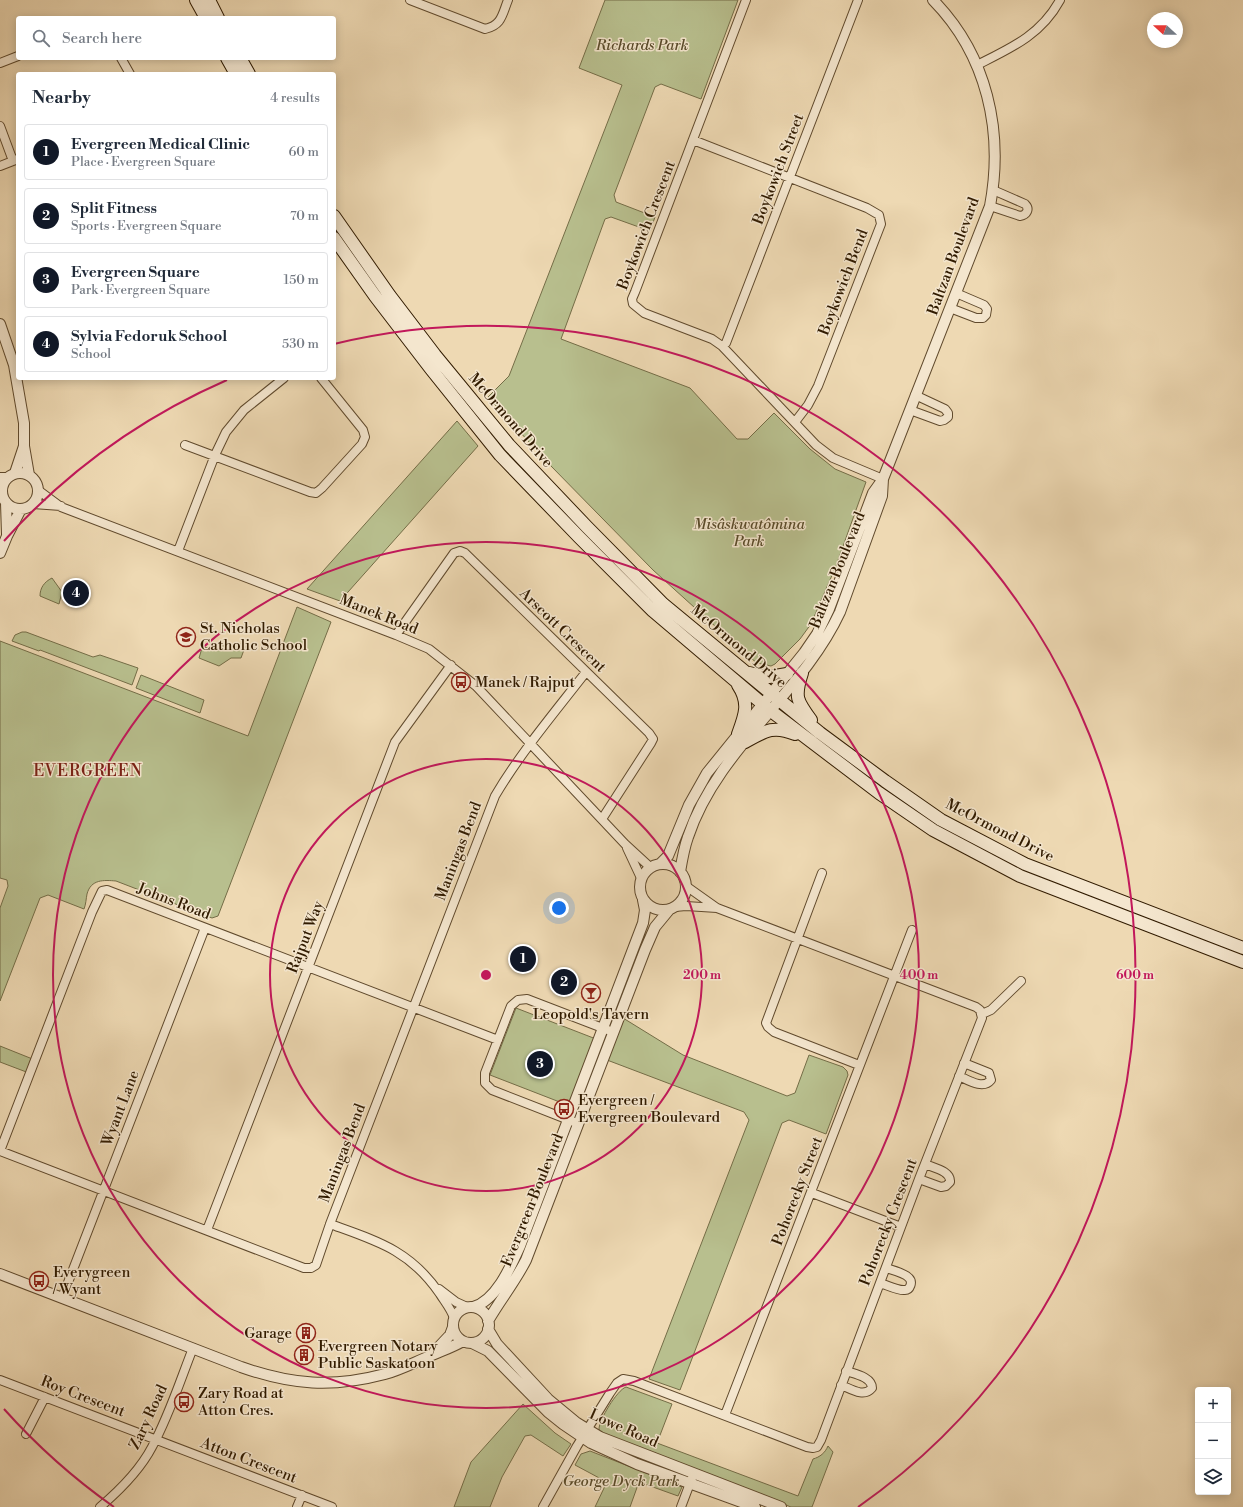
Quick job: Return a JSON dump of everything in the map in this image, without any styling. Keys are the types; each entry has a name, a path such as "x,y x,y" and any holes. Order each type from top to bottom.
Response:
{"main road":[{"path":"196,0 205,16"},
{"path":"209,0 217,16"},
{"path":"228,60 235,72"},
{"path":"241,60 248,72"},
{"name":"McOrmond Drive","path":"336,219 390,296 435,355 509,445 663,604 776,697 885,781 941,820 1025,864 1243,948"},
{"name":"McOrmond Drive","path":"336,241 375,296 426,363 500,455 652,611 767,708 879,793 933,830 1020,876 1243,962"},
{"path":"746,672 769,678 787,674"},
{"path":"802,673 797,690 800,704 820,732"},
{"path":"732,677 742,691 746,706 742,738 774,729 786,730 805,738"}],"street":[{"path":"410,0 485,29 494,27 500,22 508,0"},
{"name":"Boykowich Crescent","path":"746,0 632,299 633,304 644,313 712,339 722,346 816,445 833,458 883,479"},
{"name":"Boykowich Street","path":"722,346 726,343 858,0"},
{"name":"Baltzan Boulevard","path":"776,697 787,674 811,644 823,621 873,493 883,479 990,206 993,190 994,164 992,116 989,98 977,64 959,31 943,10 933,0"},
{"path":"977,64 1023,42 1037,31 1048,19 1060,0"},
{"path":"0,63 16,57"},
{"path":"122,60 129,72"},
{"path":"0,126 16,160 0,166"},
{"name":"Boykowich Bend","path":"693,140 867,208 879,216 880,224 818,386 808,405 795,422"},
{"path":"990,206 1020,216 1024,215 1028,208 1025,204 993,190"},
{"path":"950,308 978,318 983,318 986,315 987,309 984,305 956,293"},
{"path":"0,324 16,365"},
{"path":"18,380 24,423 24,446 28,475"},
{"path":"178,552 215,455 226,432 244,410 282,380"},
{"path":"185,445 316,493 362,444 365,437 363,430 323,380"},
{"path":"910,410 940,421 948,417 948,413 945,409 916,395"},
{"path":"6,536 6,504 1,492 7,476 24,446"},
{"path":"6,504 13,508 21,509 33,504 38,490 35,480 22,472 7,476"},
{"name":"Baltzan Boulevard","path":"767,708 776,697 802,673 825,640 840,612 882,496 883,479"},
{"name":"Manek Road","path":"38,490 61,506 429,649 476,686 625,844 650,867"},
{"name":"Manek Road","path":"33,504 61,506"},
{"path":"0,553 6,536 21,509"},
{"name":"Arscott Crescent","path":"396,635 454,553 460,551 464,553 650,733 653,739 651,744 602,819"},
{"name":"Rajput Way","path":"207,1230 395,742 451,665"},
{"name":"Maningas Bend","path":"0,1151 304,1268 311,1268 316,1265 330,1224 488,812 503,782 586,672"},
{"path":"660,864 668,856 689,805 700,783 742,738 767,708"},
{"path":"680,872 688,835 700,808 742,738"},
{"name":"Manek Road","path":"625,844 641,878"},
{"path":"672,909 683,898 686,886 685,881 675,867 668,864 660,864 650,867 641,878 639,886 643,900 648,906 662,911 672,909 686,906 717,908"},
{"path":"822,873 766,1023 770,1030 859,1065"},
{"path":"686,886 717,908 976,1007 982,1014 991,1010 1021,981"},
{"name":"Johns Road","path":"0,1151 92,912 102,891 107,890 498,1040"},
{"name":"Evergreen Boulevard","path":"470,1307 481,1305 495,1292 513,1261 643,923 645,910 643,900"},
{"name":"Evergreen Boulevard","path":"488,1325 495,1309 517,1278 526,1260 613,1032 655,927 672,909"},
{"name":"Wyant Lane","path":"62,1298 205,928"},
{"name":"Pohorecky Street","path":"725,1415 812,1193 859,1065 912,930"},
{"path":"578,1124 492,1090 485,1083 485,1073 511,1006 518,1000 527,999 613,1032"},
{"name":"Pohorecky Crescent","path":"585,1433 614,1386 623,1379 634,1381 799,1444 816,1448 821,1440 964,1062 978,1026 982,1021 982,1014"},
{"path":"959,1076 983,1085 988,1084 991,1080 989,1073 964,1062"},
{"path":"919,1179 941,1187 946,1186 950,1182 950,1177 946,1173 925,1164"},
{"path":"812,1193 901,1227"},
{"path":"330,1224 392,1248 420,1269 448,1304 458,1338 468,1342"},
{"path":"880,1283 903,1291 908,1289 910,1286 911,1281 908,1277 886,1268"},
{"path":"0,1274 260,1374 281,1379 320,1384 361,1380 386,1374 428,1356 437,1350 450,1336 453,1322 457,1313 470,1307"},
{"path":"428,1356 468,1342 482,1339 488,1325 483,1311 456,1302 435,1287"},
{"name":"Lowe Road","path":"488,1325 497,1344 548,1398 585,1433"},
{"name":"Lowe Road","path":"468,1342 488,1351 548,1412 585,1433 600,1437 755,1507"},
{"name":"Zary Road","path":"100,1507 119,1490 144,1460 156,1439 193,1348"},
{"path":"841,1385 862,1393 868,1392 872,1388 868,1379 846,1371"},
{"name":"Roy Crescent","path":"0,1380 156,1439"},
{"path":"26,1434 45,1397"},
{"path":"543,1507 585,1433"},
{"name":"Atton Crescent","path":"156,1439 332,1507"},
{"path":"681,1507 692,1478"},
{"name":"Lowe Road","path":"692,1478 781,1507"},
{"path":"297,1507 302,1495"}],"green space":[{"name":"Misâskwatômina Park","path":"605,0 738,0 701,99 661,84 655,87 614,195 616,202 655,217 650,231 611,217 605,219 561,339 690,388 737,439 748,439 774,413 810,449 835,469 866,482 836,566 811,624 800,639 775,664 771,666 757,663 747,655 653,570 550,465 488,397 509,376 622,85 579,68"},
{"path":"457,421 478,446 340,601 307,589"},
{"path":"52,578 62,592 59,604 40,596 43,586"},
{"path":"297,607 331,622 218,916 212,918 116,881 107,880 95,883 89,889 84,909 48,895 40,898 0,1001 0,908 8,886 7,880 0,878 0,641 248,736"},
{"path":"26,632 93,657 100,655 138,668 132,685 12,641 15,635"},
{"path":"244,644 245,647 241,658 231,658 219,666 199,658 202,648"},
{"path":"141,675 204,700 200,713 136,688"},
{"path":"516,1008 596,1039 570,1106 490,1075"},
{"path":"623,1018 683,1055 787,1096 795,1093 809,1055 843,1067 847,1071 848,1075 826,1134 789,1120 782,1123 680,1390 649,1379 749,1120 744,1112 607,1060"},
{"path":"0,1046 35,1060 29,1073 0,1062"},
{"path":"626,1387 672,1404 657,1443 798,1496 813,1459 822,1454 828,1446 833,1452 812,1507 791,1507 600,1432 600,1425 605,1413 622,1389"},
{"path":"523,1404 555,1433 571,1444 563,1456 531,1435 525,1436 502,1477 490,1507 454,1507 471,1462"},
{"name":"George Dyck Park","path":"590,1451 682,1487 678,1496 639,1482 630,1507 595,1507 605,1486 603,1480 575,1465 581,1454"}],"place":[{"name":"Sylvia Fedoruk School","path":"76,593"},
{"name":"St. Nicholas Catholic School","path":"186,637"},
{"name":"Manek / Rajput","path":"461,682"},
{"name":"Evergreen Medical Clinic","path":"523,959"},
{"name":"Split Fitness","path":"564,982"},
{"name":"Leopold's Tavern","path":"591,993"},
{"name":"Evergreen Square","path":"540,1064"},
{"name":"Evergreen / Evergreen Boulevard","path":"564,1109"},
{"name":"Everygreen / Wyant","path":"39,1281"},
{"name":"Garage","path":"306,1333"},
{"name":"Evergreen Notary Public Saskatoon","path":"304,1355"},
{"name":"Zary Road at Atton Cres.","path":"184,1402"}],"district":[{"name":"EVERGREEN","path":"88,770"}],"park label":[{"name":"Richards Park","path":"642,45"}]}
